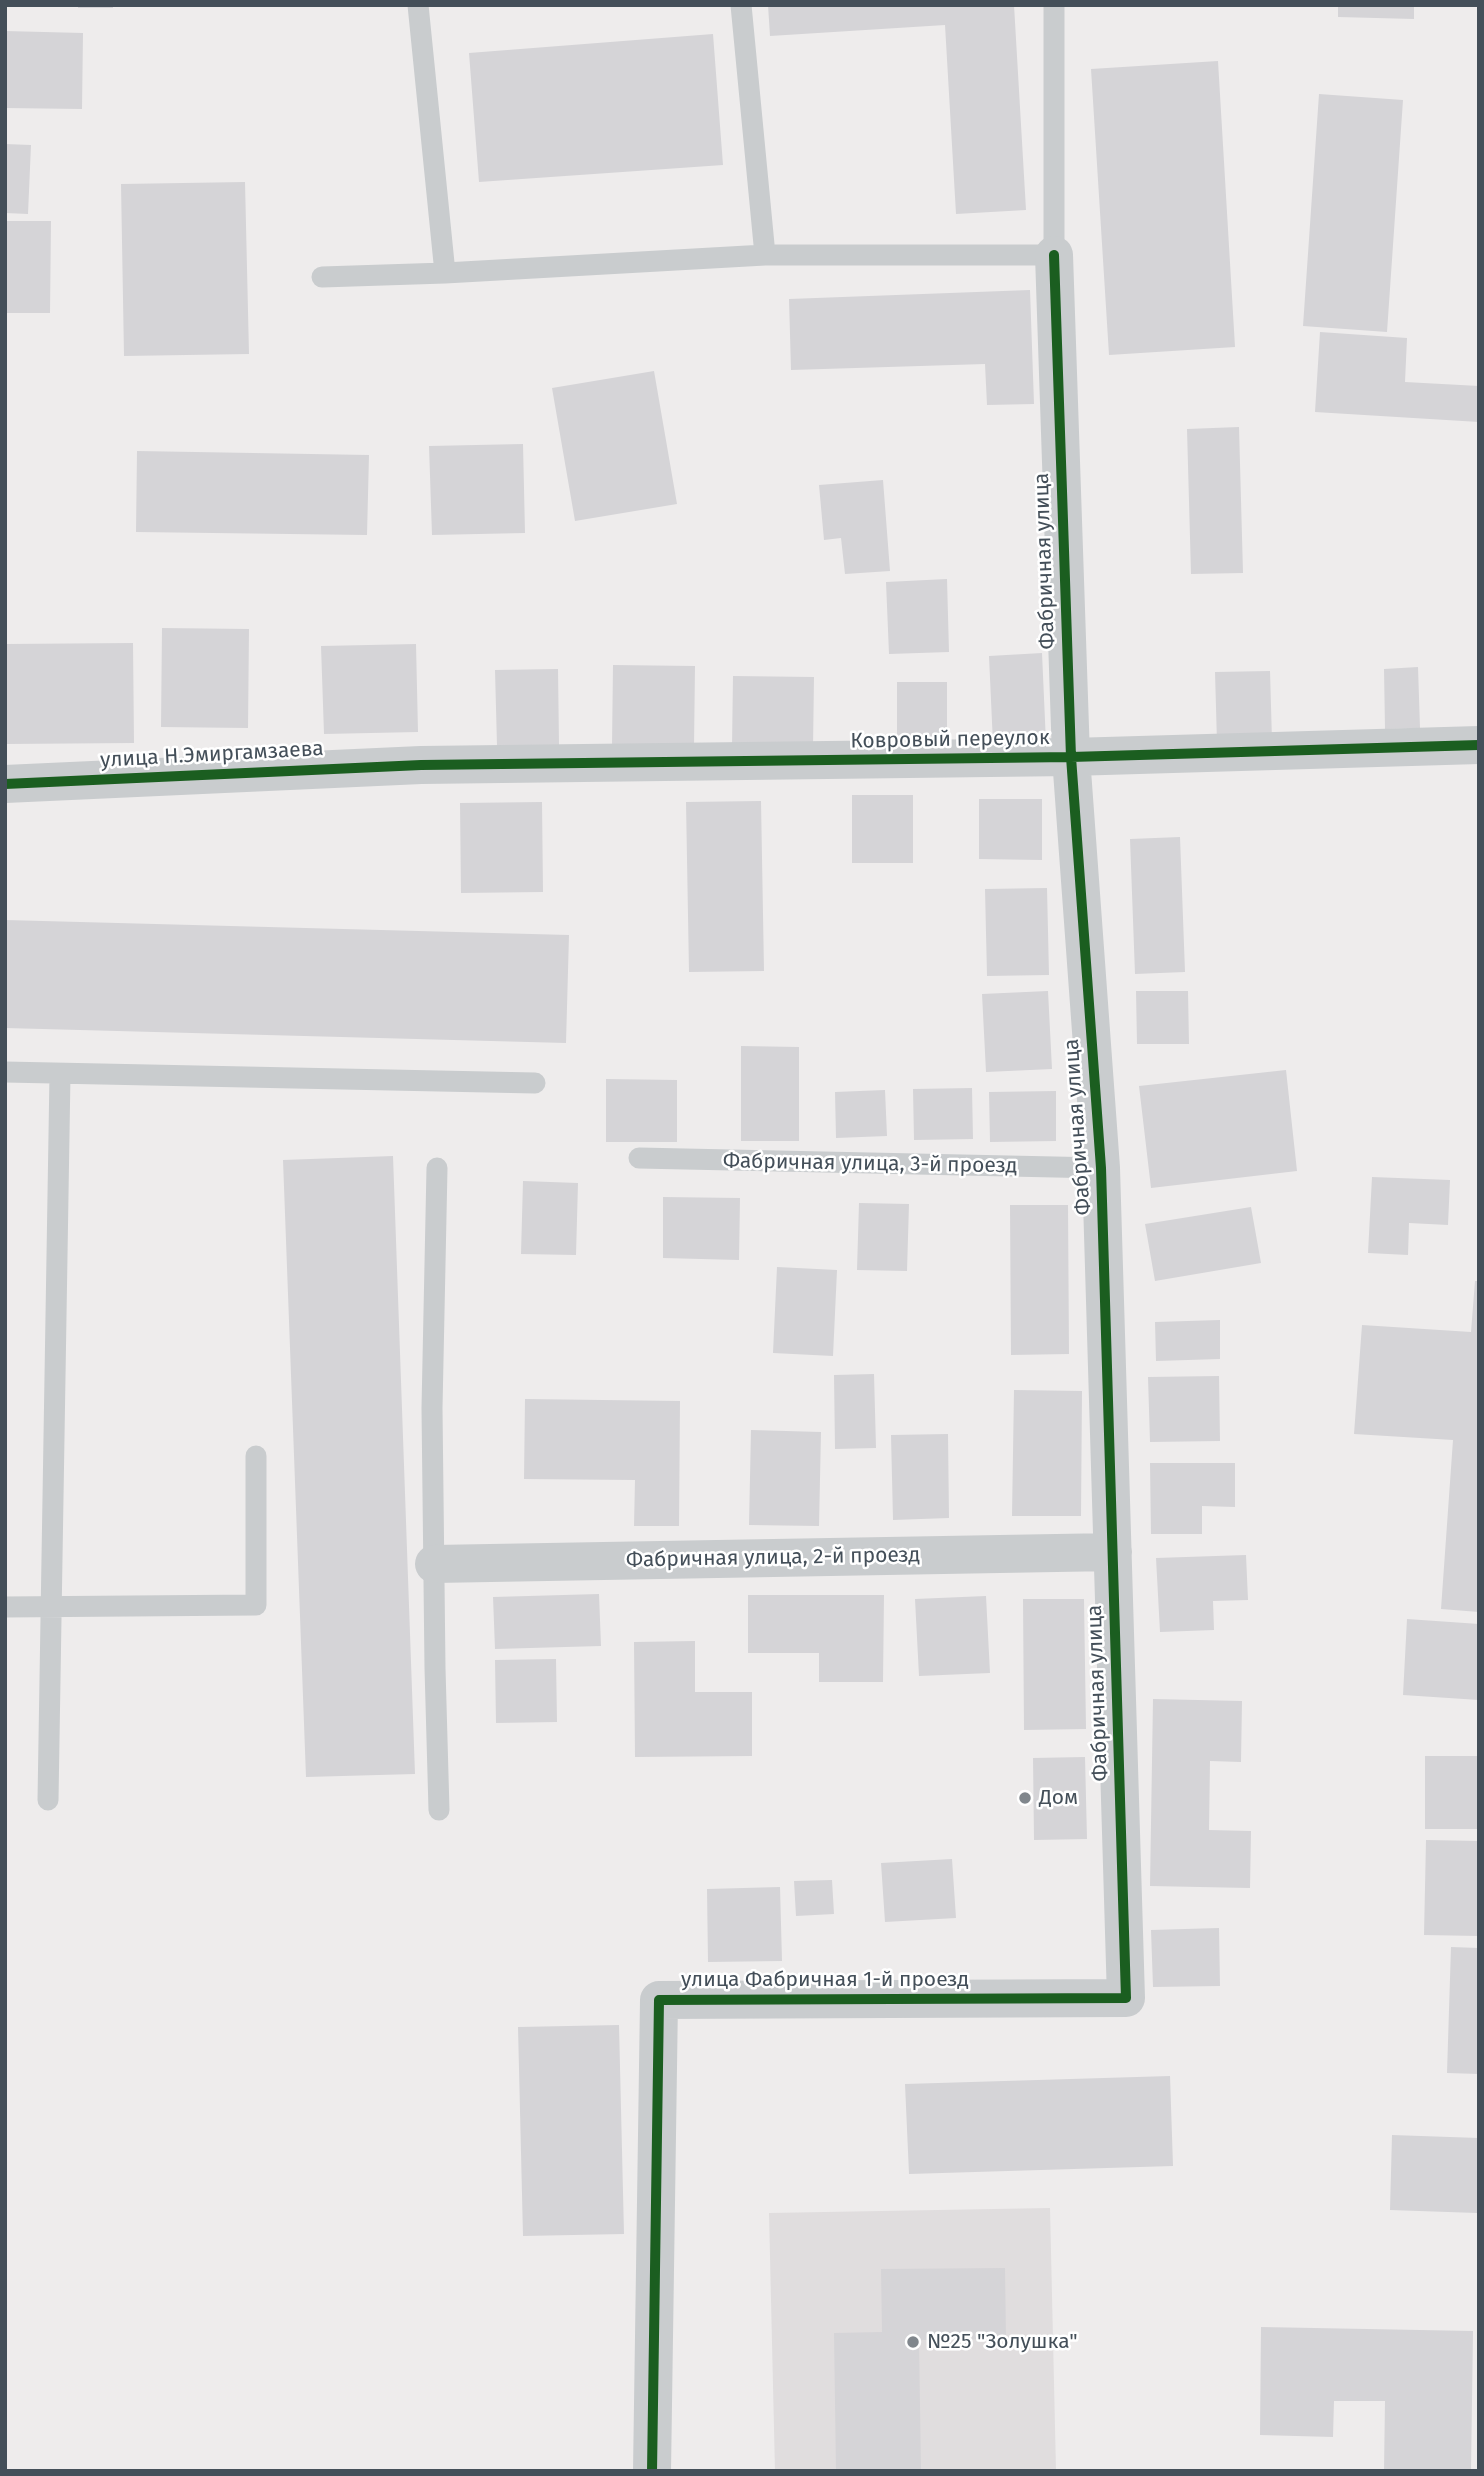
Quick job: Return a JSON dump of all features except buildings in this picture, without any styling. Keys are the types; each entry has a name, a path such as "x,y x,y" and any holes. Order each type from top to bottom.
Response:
{"street":[{"name":"Фабричная улица","path":"1054,255 1071,757 1101,1168 1126,1998"},
{"name":"Ковровый переулок","path":"421,765 1071,757 1479,745"},
{"name":"улица Н.Эмиргамзаева","path":"5,784 421,765"},
{"name":"Фабричная улица, 2-й проезд","path":"434,1564 1112,1552"},
{"name":"улица Фабричная 1-й проезд","path":"652,2471 659,2000 1126,1998"}],"lane":[{"path":"418,5 445,273"},
{"path":"741,5 765,255"},
{"name":"Фабричная улица","path":"1054,5 1054,255"},
{"path":"322,277 445,273 765,255 1054,255"},
{"path":"5,1072 535,1083"},
{"path":"48,1800 60,1074"},
{"name":"Фабричная улица, 3-й проезд","path":"639,1158 1101,1168"},
{"path":"437,1168 432,1408 439,1810"},
{"path":"5,1607 256,1605 256,1456"}],"shaded area":[{"name":"№25 \"Золушка\"","path":"1050,2208 1056,2471 775,2471 769,2213"}],"cycle path":[{"path":"652,2471 659,2000 1126,1998 1101,1168 1071,757 1054,255"},
{"path":"5,784 421,765 1071,757 1479,745"}],"place":[{"name":"Дом","path":"1025,1798"},
{"name":"№25 \"Золушка\"","path":"913,2342"}]}
